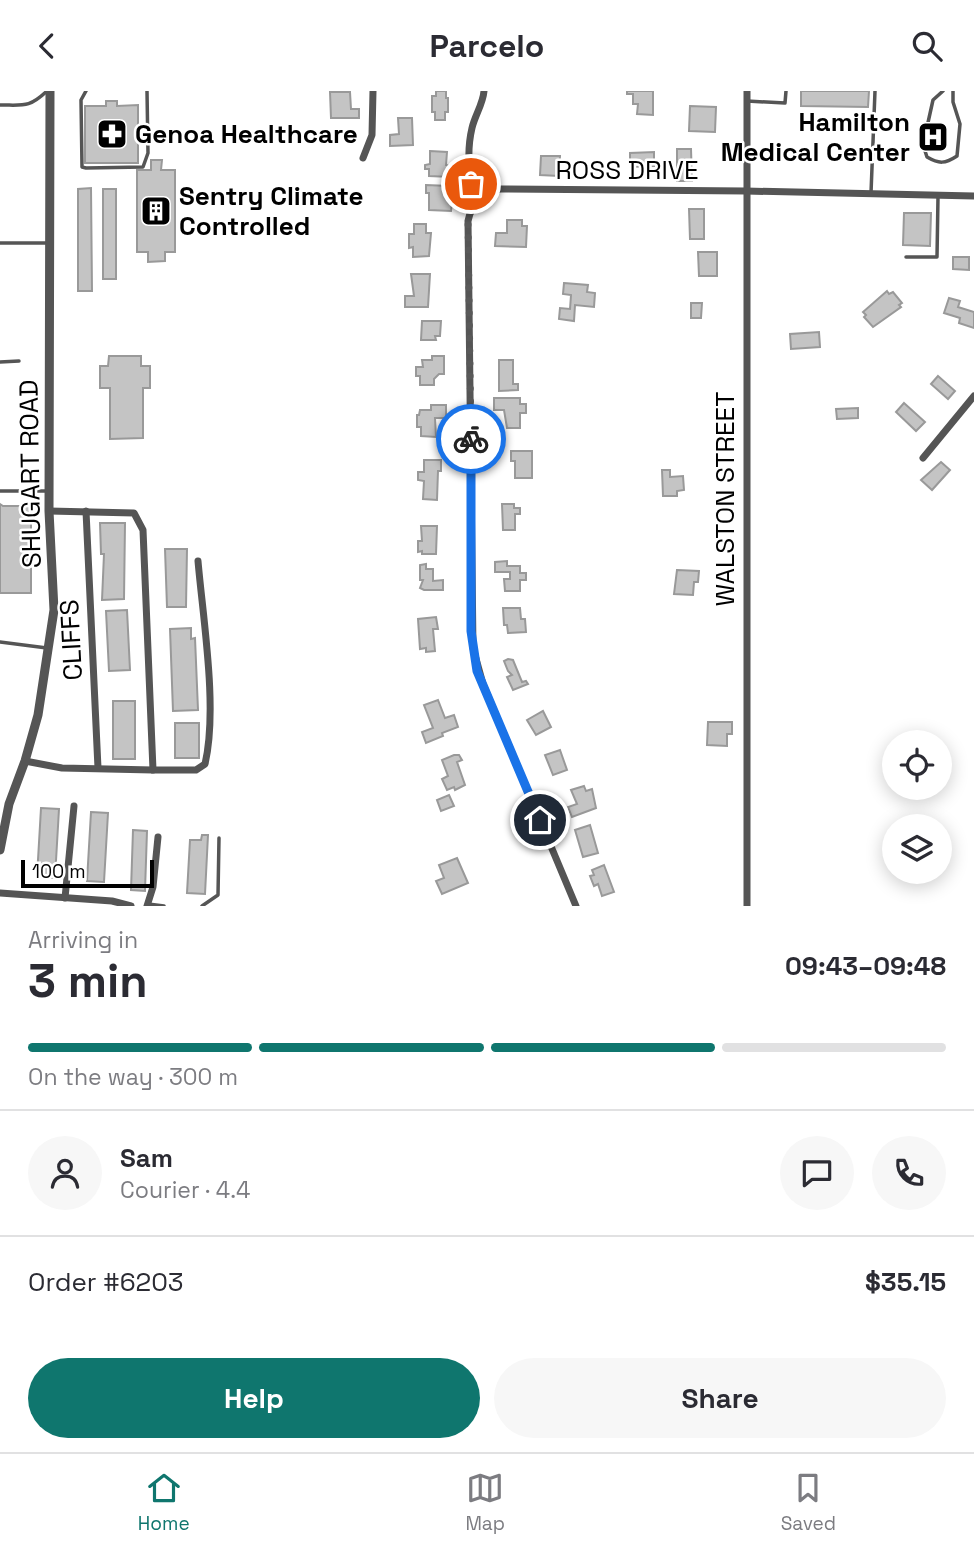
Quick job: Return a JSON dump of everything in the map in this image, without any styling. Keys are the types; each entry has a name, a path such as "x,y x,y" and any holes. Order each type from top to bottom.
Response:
{"street":[{"name":"SHUGART ROAD","path":"0,850 9,804 25,761 37,715 54,610 49,511 49,91"},
{"path":"363,158 372,135 373,91"},
{"path":"484,91 472,129 469,161 475,195 468,221 471,339 471,631 474,655 483,684 576,906"},
{"name":"WALSTON STREET","path":"747,91 747,906"},
{"name":"ROSS DRIVE","path":"475,195 500,189 974,196"},
{"path":"923,458 974,396"},
{"path":"49,511 134,513 143,530 153,770"},
{"name":"CLIFFS","path":"86,511 98,768"},
{"path":"25,761 62,768 153,770 195,770 205,764 210,744 208,685 198,561"},
{"path":"65,898 74,806"},
{"path":"148,905 153,887 158,837"},
{"path":"0,893 131,906"}],"lane":[{"path":"0,105 25,106 35,103 49,91"},
{"path":"86,91 81,100 82,167 86,168 143,167 148,153 147,91"},
{"path":"747,101 785,103 786,91"},
{"path":"871,193 875,91"},
{"path":"943,91 933,100 923,145 927,157 937,163 947,163 957,156 960,124 953,102 953,91"},
{"path":"906,257 937,257 938,195"},
{"path":"0,243 50,243"},
{"path":"0,362 19,361"},
{"path":"0,491 50,491"},
{"path":"0,642 49,648"},
{"path":"202,906 218,895 219,838"},
{"path":"148,905 164,906"}],"building":[{"path":"436,91 446,91 448,112 445,112 445,120 435,120 435,112 432,112 432,96 436,96"},
{"path":"627,91 653,91 653,115 637,114 638,104 633,104 633,94 627,94"},
{"path":"801,91 869,91 868,107 801,106"},
{"path":"330,92 350,92 351,109 359,109 359,118 331,118"},
{"name":"Genoa Healthcare","path":"106,101 117,101 117,106 138,105 138,163 85,163 85,106 106,106"},
{"path":"690,106 716,107 715,132 689,131"},
{"path":"398,118 412,118 413,145 390,146 390,135 399,134"},
{"path":"677,149 691,149 692,181 677,181"},
{"path":"430,151 447,152 446,165 451,166 451,177 429,176 429,169 425,169 425,165 430,164"},
{"path":"654,152 654,166 630,167 630,153"},
{"path":"541,156 560,156 559,176 540,175"},
{"name":"Sentry Climate Controlled","path":"151,160 162,160 161,170 175,170 175,252 165,252 165,261 148,262 148,252 137,252 137,170 151,170"},
{"path":"426,185 449,186 451,211 429,210"},
{"path":"91,188 92,291 78,291 78,189"},
{"path":"103,189 116,189 116,279 103,279"},
{"path":"689,209 704,209 704,239 690,239"},
{"path":"904,213 931,213 930,246 903,245"},
{"path":"507,220 522,220 522,226 527,226 526,247 495,246 496,233 507,233"},
{"path":"414,224 426,224 426,233 431,233 429,256 413,257 413,247 409,248 409,234 414,234"},
{"path":"698,252 717,252 717,276 699,276"},
{"path":"953,257 969,257 969,270 953,269"},
{"path":"411,274 430,274 428,307 405,307 405,296 414,296"},
{"path":"564,283 588,285 587,292 595,293 594,307 575,305 574,321 559,319 560,308 570,309 571,295 563,294"},
{"path":"887,291 889,294 893,292 902,303 899,305 901,307 873,327 863,312"},
{"path":"949,298 960,301 958,307 974,312 974,328 959,323 960,318 944,313"},
{"path":"691,303 702,303 701,318 691,318"},
{"path":"422,321 441,321 440,336 435,336 436,340 421,340"},
{"path":"819,332 820,347 791,349 790,334"},
{"path":"109,356 141,356 141,366 150,366 150,388 143,388 143,438 110,439 110,388 100,388 100,366 108,366"},
{"path":"432,356 444,356 444,374 439,374 434,379 434,385 420,385 416,367 423,367 422,360 432,360"},
{"path":"499,360 513,360 513,384 518,384 518,390 499,391"},
{"path":"938,376 955,391 948,399 931,384"},
{"path":"494,398 520,398 520,404 526,404 526,413 520,413 520,428 507,428 504,410 494,410"},
{"path":"904,403 925,422 916,431 896,412"},
{"path":"431,405 446,405 446,418 435,418 436,437 421,436 421,427 417,427 417,415 420,410 431,410"},
{"path":"858,408 858,418 837,419 836,409"},
{"path":"511,451 532,451 532,478 515,478 515,461 511,461"},
{"path":"424,460 441,460 437,500 423,499 424,481 418,480 418,472 424,472"},
{"path":"941,462 950,470 932,490 921,480"},
{"path":"662,470 670,470 670,477 683,476 684,490 677,491 677,496 663,496"},
{"path":"0,504 31,506 31,593 0,593"},
{"path":"502,504 514,504 514,508 520,508 520,514 515,514 515,530 503,530"},
{"path":"100,523 125,523 124,599 102,600 104,554 101,554"},
{"path":"421,526 437,526 436,554 418,552 418,541 422,541"},
{"path":"165,549 187,549 186,607 167,607"},
{"path":"507,561 507,566 520,566 520,573 526,573 526,580 520,580 520,591 505,591 504,579 510,579 510,572 495,572 495,562"},
{"path":"426,564 426,569 433,569 433,581 443,580 443,590 420,588 423,580 420,580 420,565"},
{"path":"677,570 699,571 698,582 694,582 693,595 674,594"},
{"path":"503,608 520,608 521,619 525,619 526,632 508,633 507,625 504,625"},
{"path":"127,610 130,670 109,671 106,611"},
{"path":"436,617 438,629 433,629 435,651 426,652 426,648 420,649 418,619"},
{"path":"191,628 191,639 195,638 198,710 173,711 170,629"},
{"path":"513,660 522,682 526,681 528,684 513,690 507,677 512,675 504,661"},
{"path":"438,700 445,718 454,715 458,727 426,743 422,732 433,728 424,705"},
{"path":"113,701 135,701 135,759 113,759"},
{"path":"543,711 551,727 536,735 527,720"},
{"path":"708,722 732,722 732,734 727,734 727,746 707,745"},
{"path":"175,723 199,723 199,758 175,758"},
{"path":"560,750 567,770 553,775 545,755"},
{"path":"459,755 462,760 457,762 465,785 455,790 454,787 447,790 442,779 448,776 442,760"},
{"path":"584,786 586,791 592,789 596,808 572,817 568,807 577,804 571,790"},
{"path":"449,795 454,806 441,811 437,800"},
{"path":"41,808 59,809 55,878 37,877"},
{"path":"91,812 108,813 104,882 87,881"},
{"path":"590,825 598,853 583,857 575,830"},
{"path":"133,830 147,831 145,891 131,890"},
{"path":"202,835 208,835 205,894 187,893 190,840 201,840"},
{"path":"457,858 468,883 442,894 436,881 444,878 439,865"},
{"path":"604,865 614,892 602,896 598,884 594,886 590,876 594,875 592,870"}],"way so far":[{"path":"471,184 475,195 468,221 471,439"}],"place":[{"name":"Genoa Healthcare","path":"112,134"},
{"name":"Hamilton Medical Center","path":"933,137"},
{"name":"Sentry Climate Controlled","path":"156,211"}],"route":[{"path":"471,439 471,631 475,662 540,820"}]}
